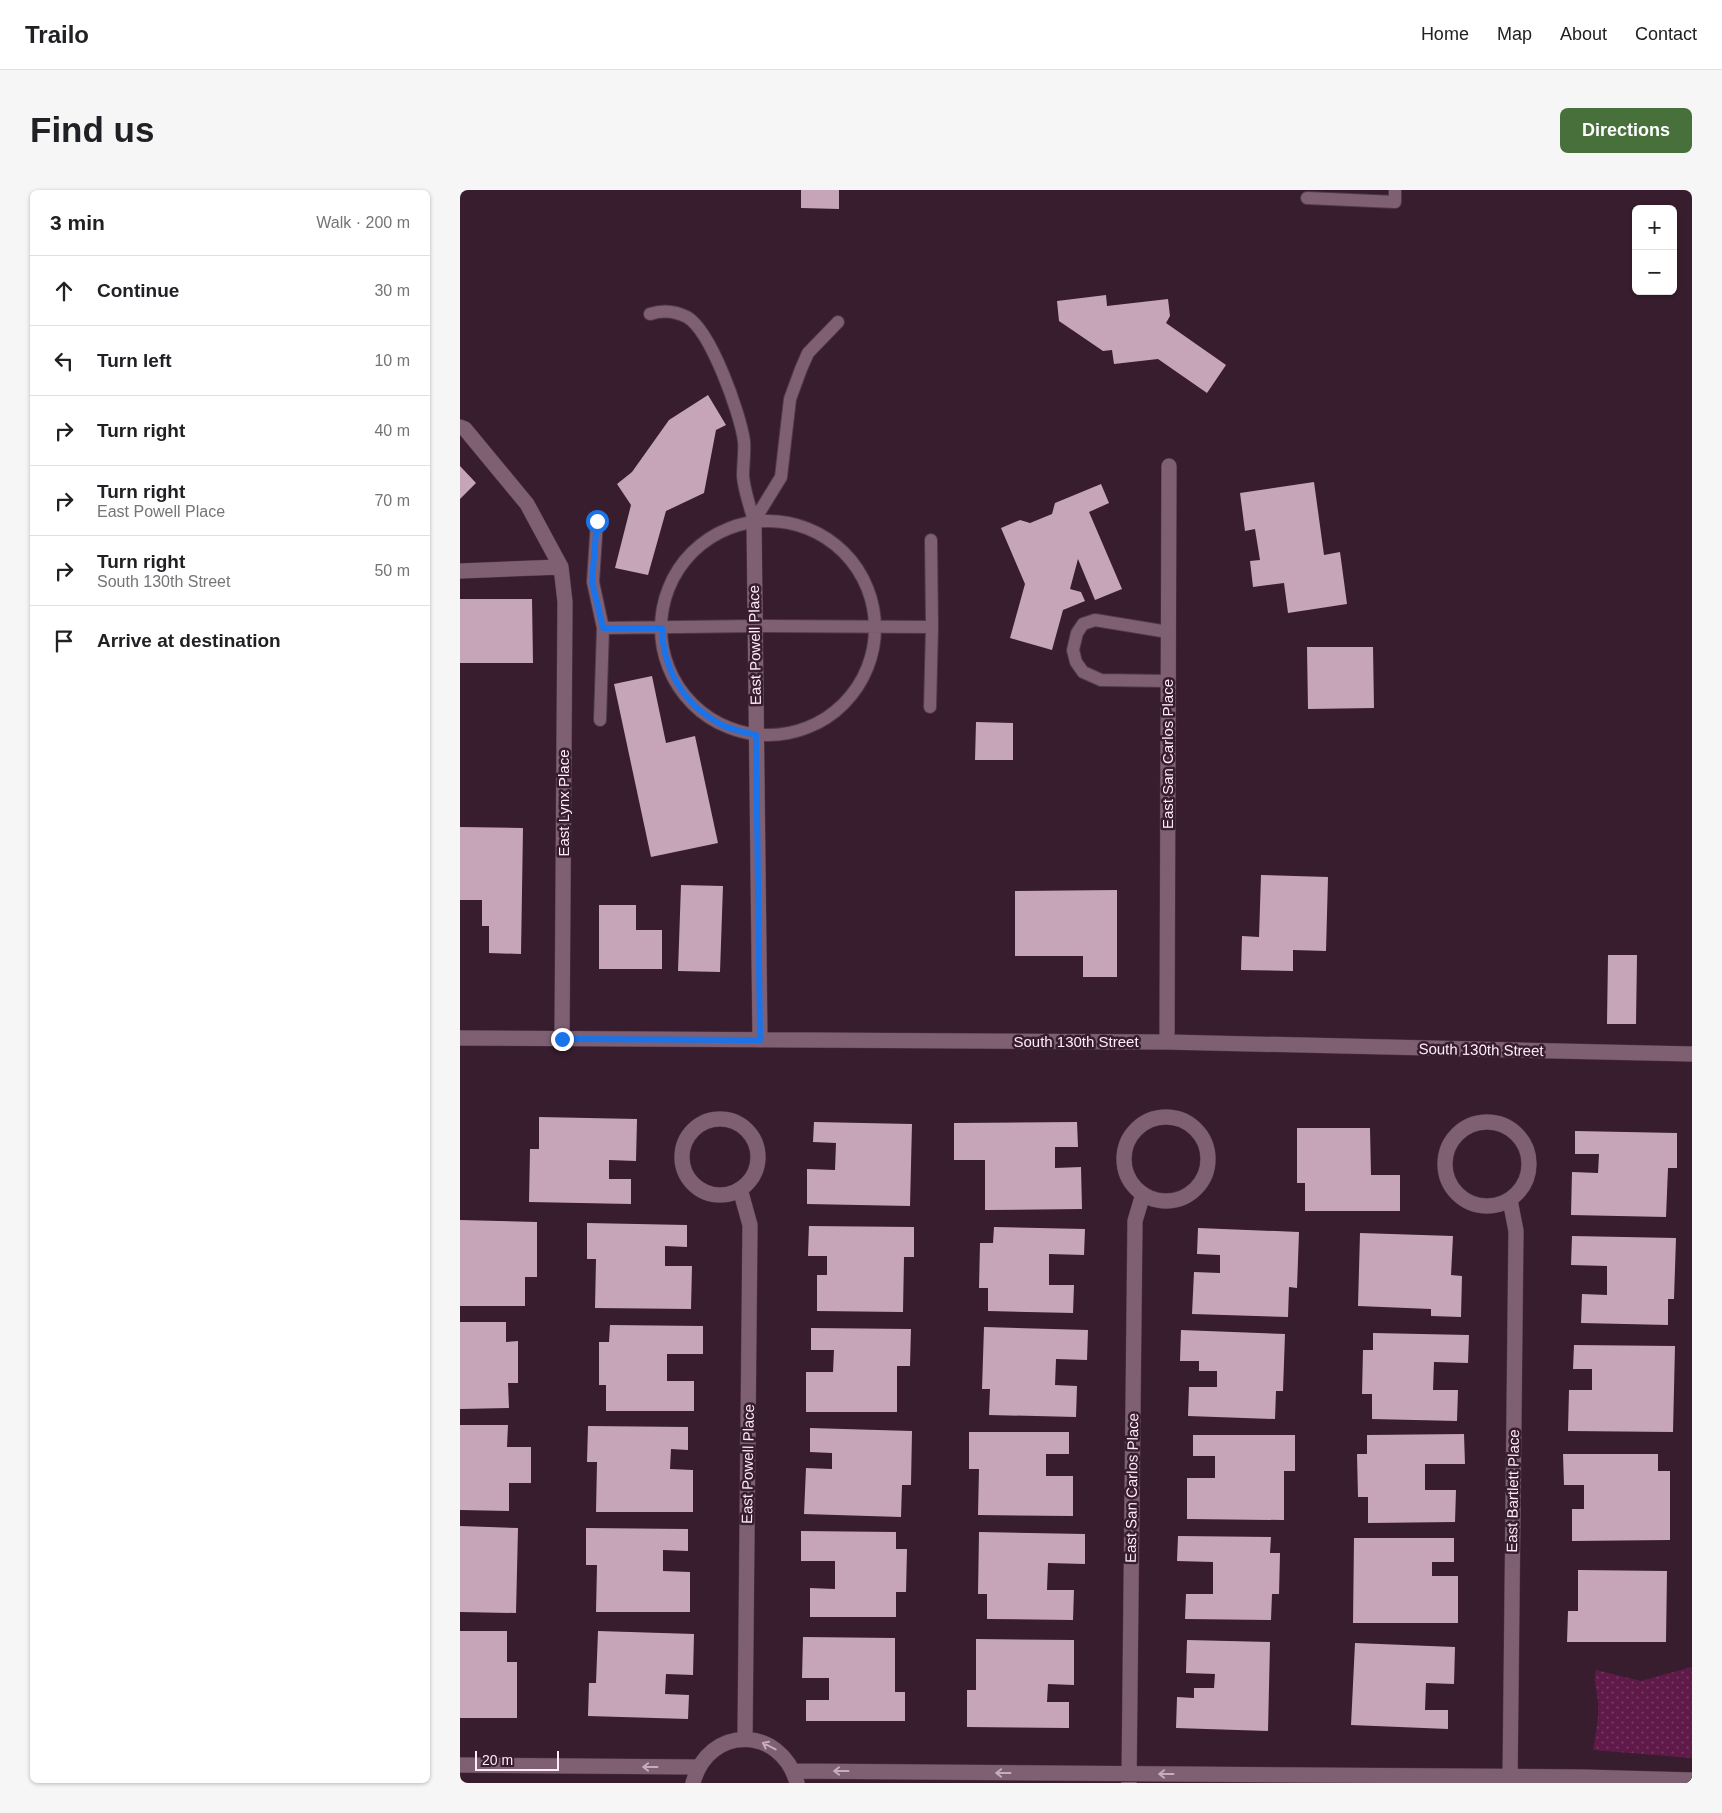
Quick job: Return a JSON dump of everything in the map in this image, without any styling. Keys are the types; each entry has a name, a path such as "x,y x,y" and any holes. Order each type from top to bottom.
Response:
{"street":[{"name":"East Lynx Place","path":"460,427 465,429 527,504 561,567 565,602 562,1039"},
{"name":"East San Carlos Place","path":"1167,1042 1169,466"},
{"name":"East Powell Place","path":"754,521 760,1040"},
{"path":"460,571 561,567"},
{"name":"South 130th Street","path":"460,1038 1167,1042 1692,1054"},
{"path":"1170,1117 1183,1120 1195,1128 1203,1139 1207,1152 1207,1166 1203,1179 1194,1190 1183,1197 1170,1200 1156,1199 1144,1194 1133,1184 1126,1172 1124,1159 1126,1145 1133,1133 1143,1123 1156,1118 1170,1117"},
{"path":"717,1119 730,1120 741,1125 750,1134 756,1145 758,1157 756,1170 750,1181 740,1189 728,1194 716,1195 704,1192 694,1185 686,1175 682,1163 682,1150 686,1138 694,1128 705,1122 717,1119"},
{"path":"1493,1121 1505,1125 1516,1132 1524,1142 1529,1154 1530,1167 1527,1180 1520,1191 1510,1200 1498,1205 1485,1206 1471,1203 1460,1196 1451,1185 1446,1173 1445,1159 1448,1146 1456,1135 1467,1126 1493,1121"},
{"name":"East Powell Place","path":"740,1189 750,1225 745,1739"},
{"name":"East San Carlos Place","path":"1129,1778 1135,1221 1144,1194"},
{"name":"East Bartlett Place","path":"1510,1200 1516,1231 1510,1780"},
{"path":"693,1783 698,1767 707,1756 718,1747 731,1741 745,1739 760,1742 774,1748 785,1758 795,1777 1692,1780"},
{"path":"460,1765 698,1767"}],"lane":[{"path":"1307,198 1395,202 1395,190"},
{"path":"650,314 658,311 674,312 688,318 708,343 733,398 744,442 743,478 754,521"},
{"path":"754,521 781,477 790,399 808,353 838,322"},
{"path":"597,521 592,582 603,628 600,720"},
{"path":"754,521 790,522 824,535 851,559 869,591 876,627 870,663 853,695 826,719 792,733 756,735 723,726 694,706 673,679 662,647 662,612 672,579 693,551 720,531 754,521"},
{"path":"930,707 932,627 931,540"},
{"path":"1168,632 1095,620 1083,624 1077,633 1073,650 1076,662 1083,672 1101,680 1168,681"},
{"path":"603,628 755,626 932,627"}],"shaded area":[{"path":"1692,1667 1692,1758 1593,1750 1598,1714 1595,1682 1596,1670 1641,1681"}],"building":[{"path":"801,190 839,190 839,209 801,208"},
{"path":"1106,295 1107,306 1168,299 1170,316 1166,323 1226,365 1207,393 1158,359 1114,364 1112,350 1103,351 1059,321 1057,301"},
{"path":"708,395 726,425 716,430 704,493 666,511 648,575 615,568 631,505 617,484 632,472 669,420"},
{"path":"460,466 476,483 460,499"},
{"path":"1314,482 1324,555 1340,552 1347,604 1288,613 1284,583 1253,587 1250,561 1260,560 1255,529 1245,531 1240,493"},
{"path":"1101,484 1109,503 1089,512 1122,589 1095,600 1078,559 1070,589 1081,592 1085,601 1063,610 1052,650 1010,638 1025,584 1001,528 1020,520 1030,523 1052,514 1055,503"},
{"path":"460,599 532,599 533,663 460,663"},
{"path":"1307,647 1373,647 1374,708 1308,709"},
{"path":"652,676 666,743 695,736 718,843 651,857 614,684"},
{"path":"976,722 1013,723 1013,760 975,760"},
{"path":"460,827 523,828 521,954 489,953 489,926 482,926 482,900 460,900"},
{"path":"1261,875 1328,877 1326,951 1293,950 1293,971 1241,970 1242,936 1259,937"},
{"path":"681,885 723,886 720,972 678,971"},
{"path":"1117,890 1117,977 1083,977 1083,956 1015,956 1015,891"},
{"path":"599,905 636,905 636,930 662,930 662,969 599,969"},
{"path":"1608,955 1637,955 1636,1024 1607,1024"},
{"path":"539,1117 637,1119 636,1161 609,1160 609,1179 631,1179 631,1204 529,1202 530,1149 539,1149"},
{"path":"814,1122 912,1124 910,1206 807,1204 807,1169 835,1170 836,1143 813,1142"},
{"path":"1077,1122 1078,1147 1055,1147 1055,1168 1081,1167 1082,1209 985,1210 985,1160 954,1160 954,1123"},
{"path":"1297,1128 1370,1128 1371,1175 1400,1175 1400,1211 1305,1211 1305,1183 1297,1183"},
{"path":"1575,1131 1677,1133 1677,1168 1668,1168 1666,1217 1571,1215 1572,1172 1598,1173 1599,1154 1575,1154"},
{"path":"460,1220 537,1222 537,1277 525,1277 525,1306 460,1306"},
{"path":"587,1223 687,1225 687,1247 665,1246 665,1266 692,1266 691,1309 595,1308 596,1259 587,1259"},
{"path":"809,1226 914,1227 914,1257 904,1257 903,1312 817,1311 817,1275 827,1275 827,1256 808,1256"},
{"path":"994,1227 1085,1229 1084,1255 1049,1254 1049,1285 1074,1285 1073,1313 988,1311 988,1288 979,1288 980,1243 993,1243"},
{"path":"1198,1228 1299,1232 1297,1288 1289,1287 1288,1317 1192,1314 1194,1272 1220,1273 1220,1255 1197,1254"},
{"path":"1360,1233 1453,1236 1451,1275 1462,1276 1461,1317 1431,1316 1431,1309 1358,1306"},
{"path":"1572,1236 1676,1238 1674,1299 1668,1299 1668,1325 1581,1323 1582,1294 1607,1295 1607,1266 1571,1265"},
{"path":"460,1322 506,1322 506,1342 518,1341 518,1383 508,1383 509,1408 460,1409"},
{"path":"610,1325 703,1326 703,1354 667,1354 667,1381 694,1381 694,1411 606,1411 606,1385 599,1385 599,1342 609,1342"},
{"path":"984,1327 1088,1330 1087,1360 1056,1359 1055,1385 1077,1386 1076,1417 989,1415 990,1389 982,1389"},
{"path":"811,1328 911,1329 910,1366 897,1366 897,1412 806,1412 806,1372 833,1372 834,1350 811,1350"},
{"path":"1181,1330 1285,1334 1283,1391 1276,1391 1275,1419 1188,1416 1189,1387 1217,1387 1217,1371 1199,1371 1199,1361 1180,1361"},
{"path":"1373,1333 1469,1335 1468,1363 1434,1362 1433,1390 1458,1390 1457,1421 1372,1419 1372,1394 1362,1394 1363,1350 1373,1350"},
{"path":"1574,1345 1675,1346 1673,1432 1568,1431 1569,1390 1592,1390 1592,1369 1573,1369"},
{"path":"460,1425 508,1425 507,1447 531,1447 531,1483 509,1483 509,1511 460,1510"},
{"path":"588,1426 688,1427 688,1450 671,1449 670,1469 693,1470 693,1512 596,1512 597,1462 587,1462"},
{"path":"810,1428 912,1431 911,1485 902,1485 901,1517 804,1514 806,1468 832,1469 832,1453 810,1452"},
{"path":"969,1432 1069,1432 1069,1454 1046,1454 1046,1476 1073,1476 1073,1516 978,1515 979,1469 969,1469"},
{"path":"1464,1434 1465,1464 1425,1464 1425,1490 1456,1490 1455,1522 1368,1523 1368,1497 1358,1497 1357,1454 1367,1454 1367,1435"},
{"path":"1193,1435 1295,1435 1295,1471 1284,1471 1284,1520 1187,1519 1187,1478 1215,1478 1215,1456 1193,1456"},
{"path":"1563,1454 1658,1454 1658,1471 1670,1471 1670,1540 1572,1541 1572,1509 1584,1509 1584,1485 1564,1485"},
{"path":"460,1526 518,1528 516,1613 460,1612"},
{"path":"586,1528 688,1529 688,1551 663,1550 663,1571 690,1572 690,1612 596,1612 597,1565 586,1565"},
{"path":"801,1531 896,1532 896,1549 907,1549 906,1592 896,1592 896,1617 810,1617 810,1588 835,1589 835,1561 801,1561"},
{"path":"979,1532 1085,1534 1085,1564 1048,1563 1047,1590 1074,1590 1073,1620 987,1619 987,1594 978,1594"},
{"path":"1178,1536 1271,1537 1270,1553 1280,1553 1279,1594 1272,1594 1271,1620 1185,1619 1186,1594 1213,1594 1213,1562 1177,1561"},
{"path":"1354,1538 1454,1538 1454,1562 1432,1562 1432,1576 1458,1576 1458,1623 1353,1623"},
{"path":"1578,1570 1667,1571 1666,1642 1567,1642 1568,1611 1578,1611"},
{"path":"460,1631 507,1631 507,1662 517,1662 517,1718 460,1718"},
{"path":"598,1631 694,1634 693,1675 666,1674 665,1694 689,1695 688,1719 588,1716 589,1683 596,1683"},
{"path":"803,1637 895,1638 895,1692 905,1692 905,1721 806,1721 806,1700 829,1700 829,1678 802,1678"},
{"path":"976,1639 1074,1640 1074,1685 1048,1684 1047,1702 1069,1702 1069,1728 967,1727 967,1690 976,1690"},
{"path":"1187,1640 1270,1642 1268,1731 1176,1728 1177,1697 1194,1698 1194,1688 1214,1688 1215,1674 1186,1673"},
{"path":"1355,1643 1455,1647 1454,1684 1426,1683 1425,1710 1448,1710 1448,1729 1351,1725"}],"route":[{"path":"562,1039 760,1040 756,735 723,726 694,706 673,679 662,647 662,628 603,628 592,582 597,521"}]}
